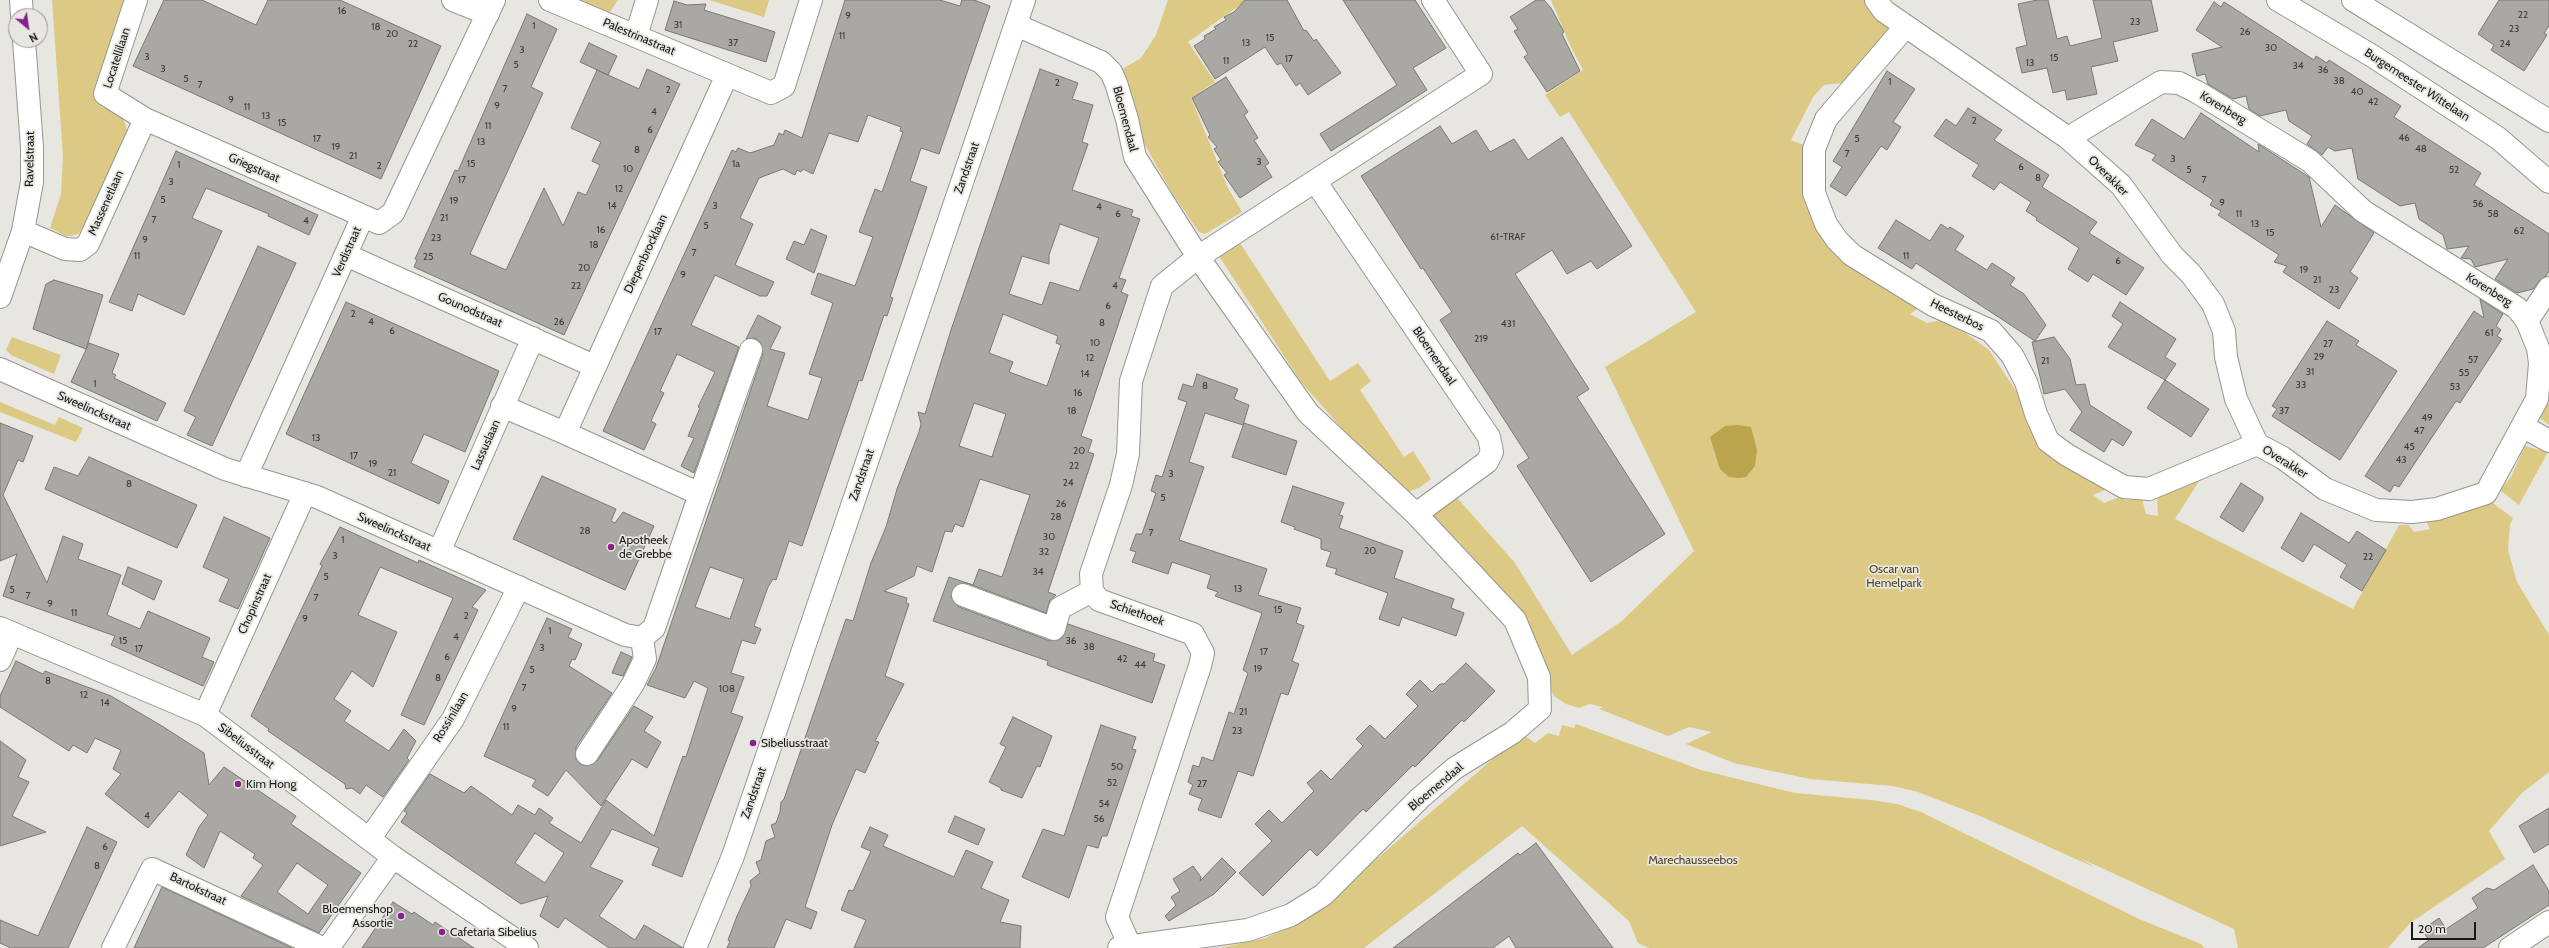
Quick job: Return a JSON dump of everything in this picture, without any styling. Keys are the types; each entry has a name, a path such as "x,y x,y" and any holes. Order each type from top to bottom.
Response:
{"street":[{"name":"Locatellilaan","path":"136,0 105,94 145,119"},
{"path":"453,0 491,7"},
{"name":"Palestrinastraat","path":"550,0 771,93 784,86 811,0"},
{"path":"636,36 647,0"},
{"name":"Zandstraat","path":"695,948 707,923 733,856 1024,0"},
{"path":"963,595 1054,628 1060,608 1092,591 1090,574 1121,485 1128,454 1131,381 1162,286 1198,257 1481,74 1433,0"},
{"path":"1876,0 1884,11 2068,138"},
{"name":"Burgemeester Wittelaan","path":"2278,0 2374,57 2498,138 2549,182"},
{"path":"2353,0 2549,121"},
{"name":"Verdistraat","path":"246,476 363,216 379,223 393,213 491,7"},
{"name":"Bloemendaal","path":"1016,25 1101,62 1111,72 1125,112 1135,157 1198,257 1308,413 1416,514 1516,620 1539,677 1540,708 1512,734 1455,768 1420,798 1323,895 1291,915 1248,930 1125,947"},
{"name":"Heesterbos","path":"1906,26 1826,119 1816,142 1812,170 1814,193 1826,224 1837,240 1852,255 1933,305 1991,332 2012,355 2019,368 2048,441 2067,455 2124,487 2149,489 2257,444"},
{"name":"Ravelstraat","path":"0,298 23,231 32,182 32,147 25,48"},
{"name":"Diepenbrocklaan","path":"565,433 594,366 727,75"},
{"name":"Korenberg","path":"2068,138 2161,82 2179,83 2197,92 2310,161 2363,211 2518,308 2527,321"},
{"name":"Griegstraat","path":"145,119 363,216"},
{"name":"Massenetlaan","path":"23,231 65,249 80,250 88,244 145,119"},
{"name":"Overakker","path":"2068,138 2121,185 2172,255 2191,274 2213,304 2224,332 2226,357 2236,399 2257,444 2283,458 2325,489 2376,510 2412,512 2437,509 2486,493 2524,427 2537,399 2540,369 2538,348 2527,321"},
{"name":"Bloemendaal","path":"1315,180 1489,437 1492,452 1487,462 1416,514"},
{"name":"Gounodstraat","path":"346,255 594,366"},
{"path":"2527,321 2549,288"},
{"name":"Lassuslaan","path":"439,552 533,338"},
{"path":"587,754 633,684 645,659 642,638 654,628 751,350"},
{"name":"Sweelinckstraat","path":"0,369 225,469 305,493 625,635 642,638"},
{"path":"502,406 700,494"},
{"path":"2524,427 2549,441"},
{"name":"Chopinstraat","path":"205,715 305,493"},
{"name":"Rossinilaan","path":"370,838 453,719 519,587"},
{"name":"Schiethoek","path":"1092,591 1099,600 1193,634 1202,653 1200,666 1117,917 1125,947"},
{"path":"0,660 6,631"},
{"name":"Sibeliusstraat","path":"6,631 205,715 393,856 527,948"},
{"path":"328,948 393,856"},
{"name":"Bartokstraat","path":"113,948 152,869 322,948"},
{"path":"2510,948 2549,922"}],"green space":[{"path":"52,0 124,0 93,93 96,101 102,107 122,114 127,130 84,226 78,234 71,236 66,236 50,228 61,194 63,157"},
{"path":"580,0 618,0 610,12"},
{"path":"709,0 769,0 764,17"},
{"path":"1168,0 1247,0 1188,42 1215,82 1191,98 1228,188 1242,212 1205,234 1199,232 1174,196 1141,137 1128,85 1119,71 1141,58 1156,35"},
{"name":"Oscar van Hemelpark","path":"1551,0 1865,0 1883,24 1893,32 1849,82 1824,85 1813,97 1791,140 1809,147 1844,258 1851,268 1854,263 1922,306 1910,314 1927,323 1946,319 1989,350 2022,400 2109,488 2093,495 2104,503 2119,497 2125,500 2142,499 2146,514 2158,516 2157,494 2203,475 2175,519 2353,609 2399,525 2408,525 2414,532 2430,529 2423,516 2490,501 2513,518 2510,525 2508,550 2517,582 2549,635 2549,772 2522,793 2489,831 2505,859 2410,923 2388,948 2238,948 2234,929 2080,858 2096,868 1980,816 1918,792 1893,786 1810,779 1734,763 1686,744 1712,732 1689,727 1668,736 1599,709 1603,707 1590,704 1579,708 1566,704 1554,696 1500,588 1463,546 1425,508 1451,491 1515,563 1572,655 1622,621 1694,551 1605,367 1696,312 1569,112 1560,117 1545,95 1583,70 1570,45"},
{"path":"1240,243 1330,381 1358,363 1371,381 1360,390 1404,457 1413,451 1431,479 1419,488 1407,492 1354,442 1301,382 1219,256"},
{"path":"12,337 61,355 54,374 11,355 6,350"},
{"path":"2549,386 2549,425 2538,416"},
{"path":"0,402 55,425 59,417 83,428 76,442 0,412"},
{"path":"2525,446 2548,452 2519,505 2500,490 2511,477"},
{"name":"Marechausseebos","path":"1576,724 1701,770 1795,793 1871,800 1897,804 1921,812 2139,919 2201,944 2204,948 1649,948 1638,943 1629,921 1522,826 1364,948 1220,948 1266,938 1309,917 1522,734 1535,743 1548,733 1559,736 1562,725 1574,728"}],"shaded area":[{"path":"1738,425 1751,427 1757,450 1755,466 1746,477 1739,478 1729,477 1720,469 1710,437 1725,426"}],"building":[{"path":"164,0 202,0 256,25 268,0 340,0 441,46 381,179 133,66"},
{"path":"845,0 940,0 960,6 962,0 974,0 990,6 939,154 921,148 910,181 927,187 890,297 893,298 887,316 884,315 862,381 859,380 802,546 789,541 776,580 773,579 768,587 754,626 761,629 755,644 742,640 731,673 744,677 731,713 743,717 682,877 652,865 659,848 612,829 590,867 623,881 599,916 635,940 644,925 683,948 609,948 565,918 558,928 540,916 548,896 521,904 401,822 407,813 404,811 430,774 464,793 471,786 512,815 518,805 535,815 539,808 553,818 549,823 581,843 606,800 654,836 683,756 686,757 708,688 694,681 685,698 647,685 656,668 763,354 760,342 755,338 746,339 758,315 781,327 770,349 785,353 767,406 808,420 822,378 809,374 833,303 811,294 818,273 855,286 873,237 859,232 875,189 882,192 903,132 900,131 901,127 868,115 858,142 829,133 813,174 803,169 801,172 797,170 795,175 783,169 759,178 740,218 753,224 735,265 774,282 767,296 760,296 715,275 691,325 739,347 694,473 681,466 694,438 688,436 700,408 698,407 715,372 677,354 660,391 664,393 651,421 656,424 644,450 603,431 732,150 736,152 738,148 750,153 774,145 779,133 783,135 785,130 802,138","holes":["710,567 744,579 730,619 695,607","535,833 564,853 545,883 515,863"]},
{"path":"1245,0 1287,0 1304,31 1306,30 1314,41 1316,39 1341,73 1308,95 1300,83 1296,86 1281,63 1277,65 1265,47 1215,79 1194,46 1205,39 1204,36 1216,29 1214,27 1226,20 1224,17 1234,12"},
{"path":"1343,0 1415,0 1446,48 1413,68 1427,90 1331,151 1320,134 1397,85"},
{"path":"1536,0 1544,0 1551,8 1564,32 1562,34 1580,71 1547,92 1524,57 1528,54 1514,31 1518,29 1510,17"},
{"path":"2037,0 2048,0 2057,39 2067,36 2070,46 2102,38 2093,0 2151,0 2158,31 2113,42 2118,61 2091,67 2097,94 2067,100 2065,90 2053,93 2047,68 2022,73 2016,48 2027,45 2018,4"},
{"path":"2499,0 2549,0 2549,26 2544,33 2547,35 2524,71 2491,50 2494,45 2478,34"},
{"path":"674,1 687,5 706,4 704,10 775,32 766,62 665,30"},
{"path":"2214,2 2221,7 2224,2 2314,60 2316,56 2327,63 2329,60 2401,106 2394,117 2481,173 2474,185 2549,234 2549,271 2546,276 2539,281 2533,289 2517,293 2495,279 2508,259 2475,267 2471,259 2461,258 2469,246 2447,249 2443,235 2419,219 2415,203 2400,206 2358,179 2352,148 2335,151 2328,147 2322,155 2307,144 2312,136 2289,121 2286,110 2260,116 2249,109 2246,96 2233,99 2208,84 2205,74 2197,76 2192,54 2222,47 2196,30"},
{"path":"527,14 557,29 531,87 543,93 470,254 506,270 544,188 563,226 578,192 586,195 600,165 592,161 601,142 571,128 597,70 639,89 647,69 680,84 564,335 414,267 417,260 415,259 455,170 458,171"},
{"path":"589,43 617,56 608,75 580,62"},
{"path":"1040,69 1078,83 1072,99 1093,105 1082,142 1088,144 1072,190 1133,210 1131,216 1140,219 1119,278 1126,280 1121,292 1128,295 1081,436 1092,440 1088,452 1094,454 1048,592 1056,595 1050,600 1046,613 967,583 973,585 979,569 1002,577 1030,495 980,479 963,527 955,524 952,532 945,531 932,572 917,566 914,576 884,591 907,598 906,603 909,604 885,676 904,684 875,741 879,742 865,773 856,769 832,825 805,907 817,912 811,929 786,919 774,948 727,948 730,941 728,940 737,916 751,886 750,881 760,873 756,862 761,860 766,841 775,837 771,825 776,823 780,812 781,802 784,799 846,619 853,621 871,563 886,527 897,489 919,432 921,424 918,412 925,414 951,330","holes":["1060,224 1099,238 1079,291 1050,282 1042,305 1009,294 1022,256 1049,264 1049,255","1003,314 1058,336 1056,343 1061,345 1047,386 1009,372 1013,362 989,353","974,403 1006,414 992,457 959,446"]},
{"path":"1887,71 1915,89 1893,122 1901,127 1887,150 1881,146 1846,196 1830,186 1842,167 1833,161"},
{"path":"1226,77 1248,112 1244,115 1258,138 1254,140 1269,163 1265,166 1272,177 1240,198 1224,175 1227,173 1218,162 1221,160 1214,149 1217,147 1208,137 1210,135 1192,98"},
{"path":"1968,108 2002,130 1994,140 2049,175 2042,187 2097,222 2089,233 2144,268 2126,295 2093,274 2088,282 2068,269 2079,248 2036,220 2037,218 2026,211 2031,202 2000,182 1994,190 1972,176 1979,165 1934,136 1946,119 1956,126"},
{"path":"2201,113 2259,152 2258,144 2309,177 2321,227 2335,205 2374,233 2350,272 2358,278 2339,309 2283,272 2287,266 2274,262 2279,255 2218,215 2221,211 2210,205 2213,200 2152,160 2156,155 2135,145 2152,119 2184,139"},
{"path":"1440,126 1452,144 1476,130 1490,152 1514,139 1528,160 1562,137 1632,246 1597,269 1591,261 1567,274 1552,250 1515,274 1589,389 1577,397 1665,534 1591,582 1517,466 1529,458 1440,320 1452,312 1423,268 1421,269 1361,176"},
{"path":"176,151 318,215 309,235 268,216 269,214 206,188 192,218 222,231 184,315 138,294 132,311 109,302"},
{"path":"1896,220 1930,241 1941,224 1948,229 1950,227 1964,236 1955,250 1987,270 1992,263 2015,278 2010,285 2024,294 2046,325 2035,341 1916,263 1912,269 1878,248"},
{"path":"811,229 827,236 814,273 786,259 794,241 804,245"},
{"path":"258,246 296,263 212,446 187,435 196,417 184,411"},
{"path":"54,280 103,295 86,349 33,329 46,284"},
{"path":"2480,299 2503,314 2496,326 2501,330 2497,336 2502,339 2460,403 2456,401 2399,487 2394,485 2390,492 2365,476 2474,311 2484,318"},
{"path":"346,302 499,371 465,452 424,434 411,463 449,481 439,504 286,434"},
{"path":"2120,302 2176,339 2165,357 2176,364 2165,380 2108,347 2123,324 2112,316"},
{"path":"2327,321 2359,341 2356,345 2397,371 2340,460 2272,416 2277,409 2272,406"},
{"path":"2054,337 2070,359 2076,385 2085,384 2090,405 2132,432 2123,446 2112,439 2104,452 2070,430 2082,412 2065,389 2044,394 2032,342"},
{"path":"89,343 119,354 112,373 116,375 114,378 166,403 157,421 71,382"},
{"path":"1197,374 1238,389 1234,399 1249,405 1243,425 1205,413 1189,462 1204,467 1179,540 1267,569 1258,595 1301,608 1296,623 1304,626 1292,661 1299,664 1288,695 1281,693 1253,776 1238,771 1221,818 1198,810 1202,799 1189,794 1193,785 1188,782 1193,765 1199,767 1202,757 1213,761 1229,712 1234,714 1248,673 1243,670 1262,613 1215,596 1218,592 1207,588 1211,575 1172,562 1168,574 1132,562 1136,552 1130,550 1136,534 1142,534 1156,493 1151,491 1156,475 1162,477 1187,402 1178,399 1183,384 1193,387"},
{"path":"2165,380 2209,409 2191,437 2147,408"},
{"path":"0,423 33,436 23,462 18,460 3,495 47,583 63,536 83,544 78,559 121,575 107,615 140,629 148,611 210,638 202,657 214,662 203,686 111,645 115,636 3,596 17,554 0,561"},
{"path":"1244,423 1297,441 1286,475 1232,457"},
{"path":"89,457 197,505 177,548 45,489 54,467 78,476"},
{"path":"542,476 616,509 611,521 615,523 623,512 654,526 625,590 513,539"},
{"path":"2241,483 2263,497 2263,500 2243,532 2220,517"},
{"path":"1293,486 1344,503 1339,515 1343,516 1339,528 1403,551 1394,578 1454,599 1451,608 1464,613 1456,636 1402,617 1399,626 1379,619 1388,593 1335,574 1337,569 1326,566 1331,552 1321,549 1321,539 1294,529 1295,527 1281,522"},
{"path":"2301,513 2349,543 2357,531 2386,550 2362,591 2340,577 2347,565 2314,544 2303,562 2281,548"},
{"path":"224,517 270,538 238,609 219,601 229,579 203,567"},
{"path":"340,527 418,563 419,560 486,590 472,607 478,610 424,725 401,715 453,598 380,567 358,615 397,632 373,687 352,671 334,699 351,711 344,721 389,751 404,729 416,741 407,758 409,760 383,797 366,785 360,794 352,788 346,789 345,784 268,731 269,729 251,716 322,566 320,564"},
{"path":"128,567 162,581 154,600 122,584"},
{"path":"949,577 967,583 955,586 951,597 959,607 1050,641 1062,638 1068,624 1155,654 1153,661 1165,665 1152,703 1047,665 1048,661 933,621"},
{"path":"547,618 572,629 568,637 582,644 575,660 572,659 569,666 612,693 576,747 576,759 580,764 587,766 597,761 634,706 653,717 644,731 661,742 647,768 632,759 601,806 566,770 548,796 532,786 536,780 484,756"},
{"path":"621,652 632,657 623,676 612,673"},
{"path":"16,661 43,674 45,671 111,696 204,753 209,785 224,767 296,816 291,824 361,873 319,933 241,896 263,865 253,858 255,854 220,831 204,868 186,855 199,827 208,815 179,791 148,828 105,794 121,774 113,769 121,750 95,738 87,753 73,745 69,751 0,707 0,696","holes":["297,863 328,885 308,914 277,892"]},
{"path":"1466,663 1495,691 1464,722 1462,720 1415,767 1413,765 1366,812 1363,809 1317,856 1310,849 1263,896 1239,873 1272,841 1255,824 1269,810 1282,823 1314,791 1307,783 1321,770 1331,780 1363,746 1356,739 1370,725 1385,739 1418,706 1406,694 1420,680 1432,692 1440,684 1444,684"},
{"path":"1013,717 1052,736 1040,767 1037,766 1022,798 1001,790 1001,788 989,782 1006,747 1000,744"},
{"path":"1101,725 1136,737 1132,749 1136,750 1107,836 1102,836 1098,848 1087,845 1069,898 1022,877 1043,829 1064,836"},
{"path":"0,741 26,760 18,777 29,782 12,816 46,832 0,846"},
{"path":"2549,808 2549,844 2534,853 2519,826"},
{"path":"955,816 985,829 978,845 948,832"},
{"path":"87,827 117,842 68,948 11,948 0,943 0,920 38,936"},
{"path":"870,827 888,835 883,846 954,877 966,850 993,862 981,888 1009,900 1000,922 1021,926 1020,948 854,948 866,920 841,910 849,890 853,891 871,851 861,847"},
{"path":"1536,843 1613,948 1516,948 1509,936 1493,948 1393,948 1518,853 1520,855"},
{"path":"1222,858 1236,872 1214,894 1169,921 1165,916 1176,905 1171,897 1180,891 1173,879 1193,866 1201,877 1200,881"},
{"path":"2533,865 2549,891 2549,905 2483,948 2418,948 2429,940 2422,930 2439,918 2446,929 2478,908 2472,898 2487,888 2494,890"},
{"path":"162,887 292,948 134,948"},
{"path":"393,902 412,914 414,912 433,925 435,922 474,948 362,948"}],"place":[{"name":"Apotheek de Grebbe","path":"611,547"},
{"name":"Sibeliusstraat","path":"753,743"},
{"name":"Kim Hong","path":"238,784"},
{"name":"Bloemenshop Assortie","path":"401,916"},
{"name":"Cafetaria Sibelius","path":"442,932"}]}
